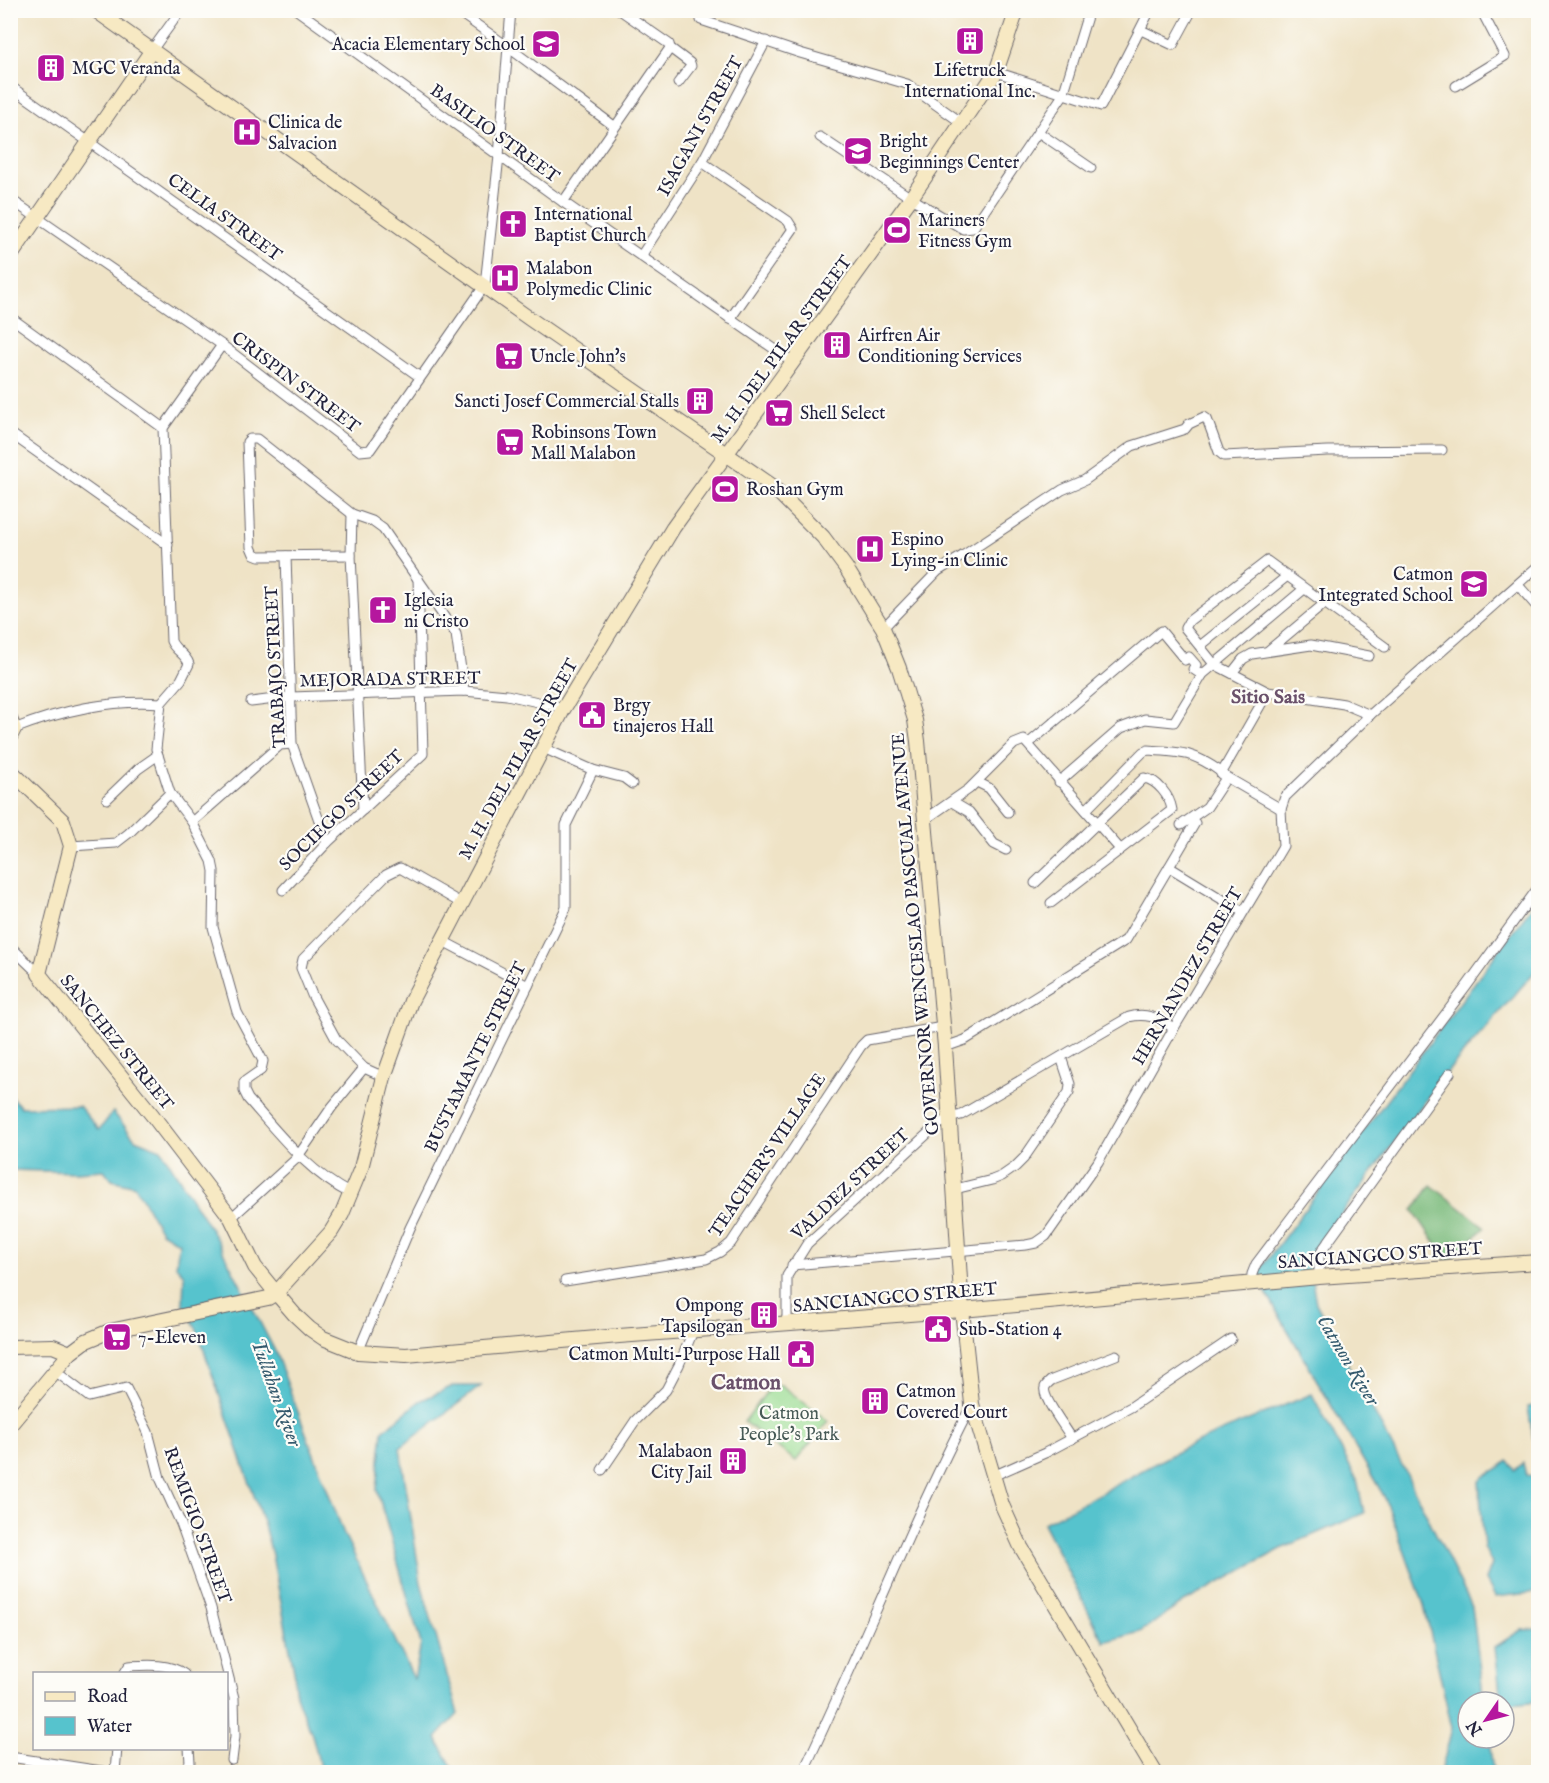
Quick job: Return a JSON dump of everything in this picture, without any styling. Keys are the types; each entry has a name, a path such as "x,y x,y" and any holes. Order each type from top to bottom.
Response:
{"main road":[{"name":"GOVERNOR WENCESLAO PASCUAL AVENUE","path":"95,10 771,485 823,537 846,568 883,628 899,668 915,720 926,819 945,1047 957,1253 972,1404 1002,1505 1021,1547 1155,1773"},
{"name":"M. H. DEL PILAR STREET","path":"10,1425 70,1353 86,1341 110,1331 253,1303 268,1298 276,1293 331,1232 351,1194 361,1168 384,1077 411,1000 564,708 673,528 911,198 996,72 1017,10"},
{"path":"10,257 39,218 152,50"},
{"path":"10,770 63,821 71,846"},
{"name":"SANCHEZ STREET","path":"71,846 39,974 231,1218 255,1267 276,1293"},
{"name":"SANCIANGCO STREET","path":"276,1293 295,1315 323,1338 358,1352 406,1354 962,1310 1316,1277 1539,1262"},
{"path":"10,1347 52,1346 70,1353"}],"street":[{"path":"152,50 181,10"},
{"name":"BASILIO STREET","path":"297,10 563,202 793,363"},
{"path":"456,10 614,126"},
{"path":"485,285 511,10"},
{"path":"620,10 690,63 691,66 678,83"},
{"path":"820,137 911,198 963,229 973,228 1063,95 1089,10"},
{"path":"996,72 1101,106 1150,10"},
{"path":"1141,30 1173,45 1192,10"},
{"path":"1456,86 1505,56 1481,10"},
{"path":"700,20 907,84 962,123"},
{"name":"ISAGANI STREET","path":"641,256 702,162 766,41"},
{"path":"563,202 670,47"},
{"name":"CELIA STREET","path":"10,86 91,141 420,377"},
{"path":"1038,132 1091,168"},
{"path":"702,162 788,221 793,229 730,319"},
{"name":"CRISPIN STREET","path":"10,199 222,345 360,452 370,450 485,285"},
{"path":"10,317 163,428"},
{"path":"222,345 163,428 171,641 187,658 189,664 181,680 161,703 156,749 170,793 192,822 212,861 214,871 213,927 237,1012 263,1061 261,1070 244,1082 244,1091 248,1099 298,1155 317,1173 351,1194"},
{"path":"883,628 938,571 1062,490 1085,480 1132,446 1185,429 1189,424 1204,417 1207,419 1219,452 1224,456 1328,451 1442,450"},
{"path":"10,433 168,545"},
{"path":"351,555 259,556 254,554 251,547 247,467 247,442 250,439 256,439 352,514 372,521 383,529 456,634 464,691"},
{"path":"352,514 351,555 363,810"},
{"name":"TRABAJO STREET","path":"286,556 292,744 327,843"},
{"path":"1370,715 1344,704 1268,692 1214,664 1185,628 1189,621 1267,561 1385,647"},
{"path":"1086,810 1143,752 1185,753 1198,757 1281,809 1285,797 1370,715 1539,566"},
{"path":"1200,646 1286,577"},
{"path":"418,578 423,692"},
{"path":"1518,585 1539,608"},
{"path":"1059,782 1121,728 1145,719 1174,722 1202,675 1304,589"},
{"path":"1267,652 1324,604"},
{"path":"1028,744 1161,631 1185,660 1189,657 1196,665 1193,669 1202,675"},
{"path":"1232,673 1243,659 1252,654 1311,645 1369,656"},
{"name":"MEJORADA STREET","path":"251,702 291,697 464,691 507,695 564,708"},
{"name":"SOCIEGO STREET","path":"283,890 327,843 423,754 423,692"},
{"path":"1181,825 1207,807 1268,692"},
{"path":"12,728 40,718 80,709 142,701 161,703"},
{"path":"926,819 977,782 1014,744 1024,740 1120,849"},
{"path":"192,822 280,745 292,744"},
{"path":"543,748 592,770 624,778 632,784"},
{"path":"107,799 138,769 158,754"},
{"name":"BUSTAMANTE STREET","path":"358,1352 410,1228 566,908 566,825 592,770"},
{"path":"1035,883 1144,778 1150,779 1161,788 1172,810 1051,903"},
{"path":"977,782 989,788 1008,812"},
{"path":"71,846 116,843 170,793"},
{"path":"952,802 969,812 994,844 1005,850"},
{"name":"HERNANDEZ STREET","path":"792,1265 957,1253 1031,1245 1046,1236 1098,1162 1174,1028 1283,846 1281,809"},
{"path":"945,1047 965,1040 1126,940 1195,823"},
{"path":"1169,867 1243,912"},
{"path":"384,1077 364,1068 336,1039 301,968 303,959 352,912 386,875 400,868 461,903"},
{"path":"1257,1283 1252,1271 1256,1264 1539,888"},
{"path":"441,940 528,986"},
{"path":"10,946 39,974"},
{"name":"VALDEZ STREET","path":"787,1324 787,1276 807,1244 936,1126 949,1118 961,1115 1129,1017 1141,1014 1150,1015 1174,1028"},
{"name":"TEACHER'S VILLAGE","path":"565,1281 706,1259 720,1252 731,1243 861,1046 867,1040 943,1027"},
{"path":"955,1189 1002,1176 1024,1158 1069,1092 1070,1084 1061,1057"},
{"path":"231,1218 298,1155 332,1107 364,1068"},
{"path":"1316,1277 1319,1257 1323,1249 1450,1073"},
{"path":"602,1470 635,1421 669,1386 693,1331"},
{"path":"993,1476 1072,1439 1131,1407 1231,1340"},
{"path":"1072,1439 1050,1404 1045,1393 1045,1386 1052,1380 1116,1355"},
{"name":"REMIGIO STREET","path":"55,1371 89,1397 126,1388 143,1419 160,1478 181,1524 217,1629 228,1672"},
{"path":"803,1773 920,1512 972,1404"},
{"path":"127,1670 169,1667 180,1672"},
{"name":"REMIGIO STREET","path":"228,1674 234,1698 232,1760"},
{"path":"116,1773 117,1750"},
{"path":"183,1773 190,1762 189,1750"},
{"path":"10,1757 108,1773"}],"green space":[{"path":"1431,1185 1485,1227 1448,1262 1413,1210"},
{"name":"Catmon People's Park","path":"781,1385 828,1421 796,1461 744,1422 771,1386"}],"water":[{"path":"1538,898 1538,968 1442,1078 1308,1259 1316,1303 1402,1465 1472,1607 1482,1690 1456,1690 1456,1750 1490,1750 1492,1772 1441,1772 1452,1728 1424,1605 1385,1498 1265,1291 1259,1271"},
{"name":"Tullahan River","path":"11,1097 21,1107 79,1106 99,1130 113,1112 135,1139 161,1149 216,1238 275,1351 344,1534 414,1679 421,1644 377,1490 383,1431 420,1401 453,1386 481,1386 400,1448 421,1583 458,1714 436,1738 455,1772 321,1772 312,1735 295,1690 295,1676 272,1555 264,1525 197,1330 183,1303 184,1275 176,1266 179,1243 161,1232 135,1186 112,1180 104,1170 76,1172 11,1170"},
{"path":"1312,1394 1357,1480 1364,1513 1285,1547 1184,1602 1140,1632 1104,1642 1043,1523 1189,1446"},
{"path":"1538,1405 1538,1437 1533,1438 1528,1407"},
{"path":"1508,1461 1515,1470 1523,1463 1526,1475 1535,1476 1538,1470 1538,1592 1495,1597 1486,1580 1492,1564 1484,1547 1479,1481"},
{"path":"1538,1629 1538,1701 1516,1704 1516,1690 1500,1690 1495,1647 1521,1630"}],"place":[{"name":"Lifetruck International Inc.","path":"970,41"},
{"name":"Acacia Elementary School","path":"546,44"},
{"name":"MGC Veranda","path":"51,68"},
{"name":"Clinica de Salvacion","path":"247,132"},
{"name":"Bright Beginnings Center","path":"858,151"},
{"name":"International Baptist Church","path":"513,224"},
{"name":"Mariners Fitness Gym","path":"897,230"},
{"name":"Malabon Polymedic Clinic","path":"505,278"},
{"name":"Airfren Air Conditioning Services","path":"837,345"},
{"name":"Uncle John's","path":"509,356"},
{"name":"Sancti Josef Commercial Stalls","path":"700,401"},
{"name":"Shell Select","path":"779,413"},
{"name":"Robinsons Town Mall Malabon","path":"510,442"},
{"name":"Roshan Gym","path":"725,489"},
{"name":"Espino Lying-in Clinic","path":"870,549"},
{"name":"Catmon Integrated School","path":"1474,584"},
{"name":"Iglesia ni Cristo","path":"383,610"},
{"name":"Brgy tinajeros Hall","path":"592,715"},
{"name":"Ompong Tapsilogan","path":"764,1315"},
{"name":"Sub-Station 4","path":"938,1329"},
{"name":"7-Eleven","path":"117,1337"},
{"name":"Catmon Multi-Purpose Hall","path":"801,1354"},
{"name":"Catmon Covered Court","path":"875,1401"},
{"name":"Malabaon City Jail","path":"733,1461"}],"district":[{"name":"Sitio Sais","path":"1268,696"},
{"name":"Catmon","path":"746,1382"}],"water label":[{"name":"Catmon River","path":"1349,1360"}]}
